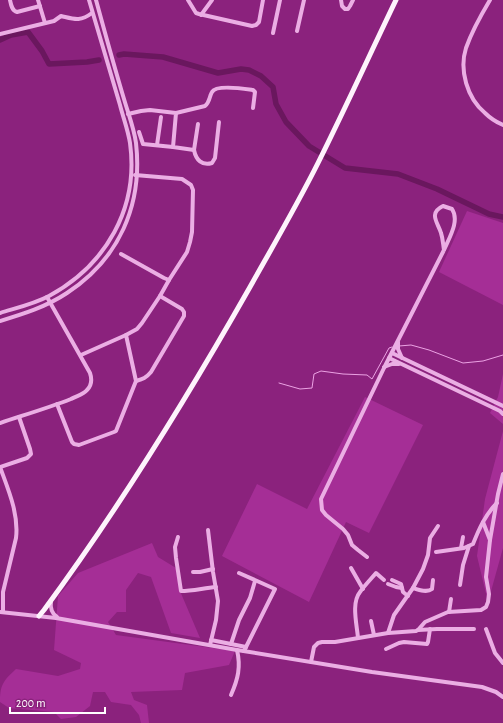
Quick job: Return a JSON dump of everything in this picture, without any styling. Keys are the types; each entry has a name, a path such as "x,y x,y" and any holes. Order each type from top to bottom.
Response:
{"main road":[{"path":"39,616 79,561 155,446 220,341 318,164 396,0"}],"street":[{"path":"10,0 15,12 40,6"},
{"path":"38,0 45,23"},
{"path":"0,313 47,297 80,275 95,261 106,247 115,233 124,209 128,194 130,175 131,154 129,141 111,73 89,0"},
{"path":"0,321 30,312 50,303 84,281 100,266 111,251 131,211 137,175 136,141 96,0"},
{"path":"188,0 196,13 252,26 259,22 263,0"},
{"path":"201,14 212,0"},
{"path":"273,33 280,0"},
{"path":"297,31 304,0"},
{"path":"341,0 342,6 345,9 348,9 353,0"},
{"path":"490,0 466,48 464,72 467,88 475,101 484,112 503,125"},
{"path":"0,34 54,21 61,16 79,19 92,13"},
{"path":"128,114 150,110 176,113 205,106 208,103 212,91 215,89 234,88 253,90 255,92 253,108"},
{"path":"173,147 176,113"},
{"path":"157,145 161,117"},
{"path":"198,124 194,150 199,161 209,164 212,163 215,158 219,122"},
{"path":"139,132 143,144 194,150"},
{"path":"81,355 137,329 160,296 187,252 190,242 192,232 193,190 191,185 182,179 130,175"},
{"path":"366,557 352,545 348,535 343,529 322,510 321,499 384,368 444,250 451,235 455,223 455,213 452,209 443,206 437,210 435,218 441,233 444,250"},
{"path":"121,254 169,280"},
{"path":"136,381 143,380 151,372 184,316 182,309 160,296"},
{"path":"0,423 83,394 88,390 91,384 92,378 81,355 47,297"},
{"path":"58,404 74,444 79,445 116,430 136,381 126,335"},
{"path":"398,341 398,349 402,359"},
{"path":"392,353 503,406"},
{"path":"389,358 503,414"},
{"path":"384,368 392,364 400,364"},
{"path":"19,417 30,449 30,454 27,458 0,467 13,504 17,530 2,592 1,612 39,616 210,643 372,672 482,687 496,692 503,697"},
{"path":"418,630 426,622 449,612 481,610 486,607 489,594 486,577 490,540 503,474"},
{"path":"498,494 501,498 503,498"},
{"path":"436,552 462,548 473,544 483,522 497,503"},
{"path":"483,522 490,540"},
{"path":"388,633 394,615 408,596 423,570 428,555 430,538 438,526"},
{"path":"208,530 218,601 216,620 210,643"},
{"path":"178,537 175,553 180,591 216,587"},
{"path":"462,548 463,537"},
{"path":"460,586 463,565 469,546"},
{"path":"351,568 363,589"},
{"path":"192,572 213,570"},
{"path":"239,573 275,589 245,649"},
{"path":"358,638 355,606 359,592 376,573 384,580"},
{"path":"392,580 400,584 403,592 408,596"},
{"path":"413,588 422,591 432,590 433,580"},
{"path":"231,695 236,682 239,664 234,647 239,620 250,598 255,581"},
{"path":"388,584 396,588 402,588"},
{"path":"449,612 451,599"},
{"path":"52,600 50,608 51,611 54,616 59,619"},
{"path":"371,621 374,635"},
{"path":"386,649 404,642 426,644 428,642 430,629"},
{"path":"311,662 314,648 318,643 322,642 335,642 374,635 418,630 474,629"},
{"path":"486,629 495,653 503,663"}],"shaded area":[{"path":"467,211 503,223 503,305 439,272"},
{"path":"503,374 503,424 490,413 498,397"},
{"path":"365,397 423,425 369,533 346,522 309,602 222,556 257,484 307,509"},
{"path":"503,431 503,548 488,602 477,556 485,499"},
{"path":"152,543 158,557 176,568 180,591 200,638 171,633 151,577 138,573 126,590 126,612 117,612 108,622 116,635 235,651 229,665 185,673 182,690 131,692 134,700 147,705 149,723 141,723 139,715 131,705 111,702 105,692 93,692 90,706 76,717 61,719 54,712 9,708 0,702 3,684 16,669 58,676 80,669 81,663 54,650 58,596 78,573"}],"waterway":[{"path":"0,40 11,35 28,32 42,51 49,64 99,60"},
{"path":"119,55 124,54 163,57 218,73 241,69 249,70 261,76 273,87 276,104 286,122 309,146 345,168 398,174 437,189 489,214 503,217"},
{"path":"399,346 411,345 463,363 483,361 503,355"},
{"path":"279,383 300,389 312,388 314,374 321,371 367,375 372,379 389,348 392,347"}]}
